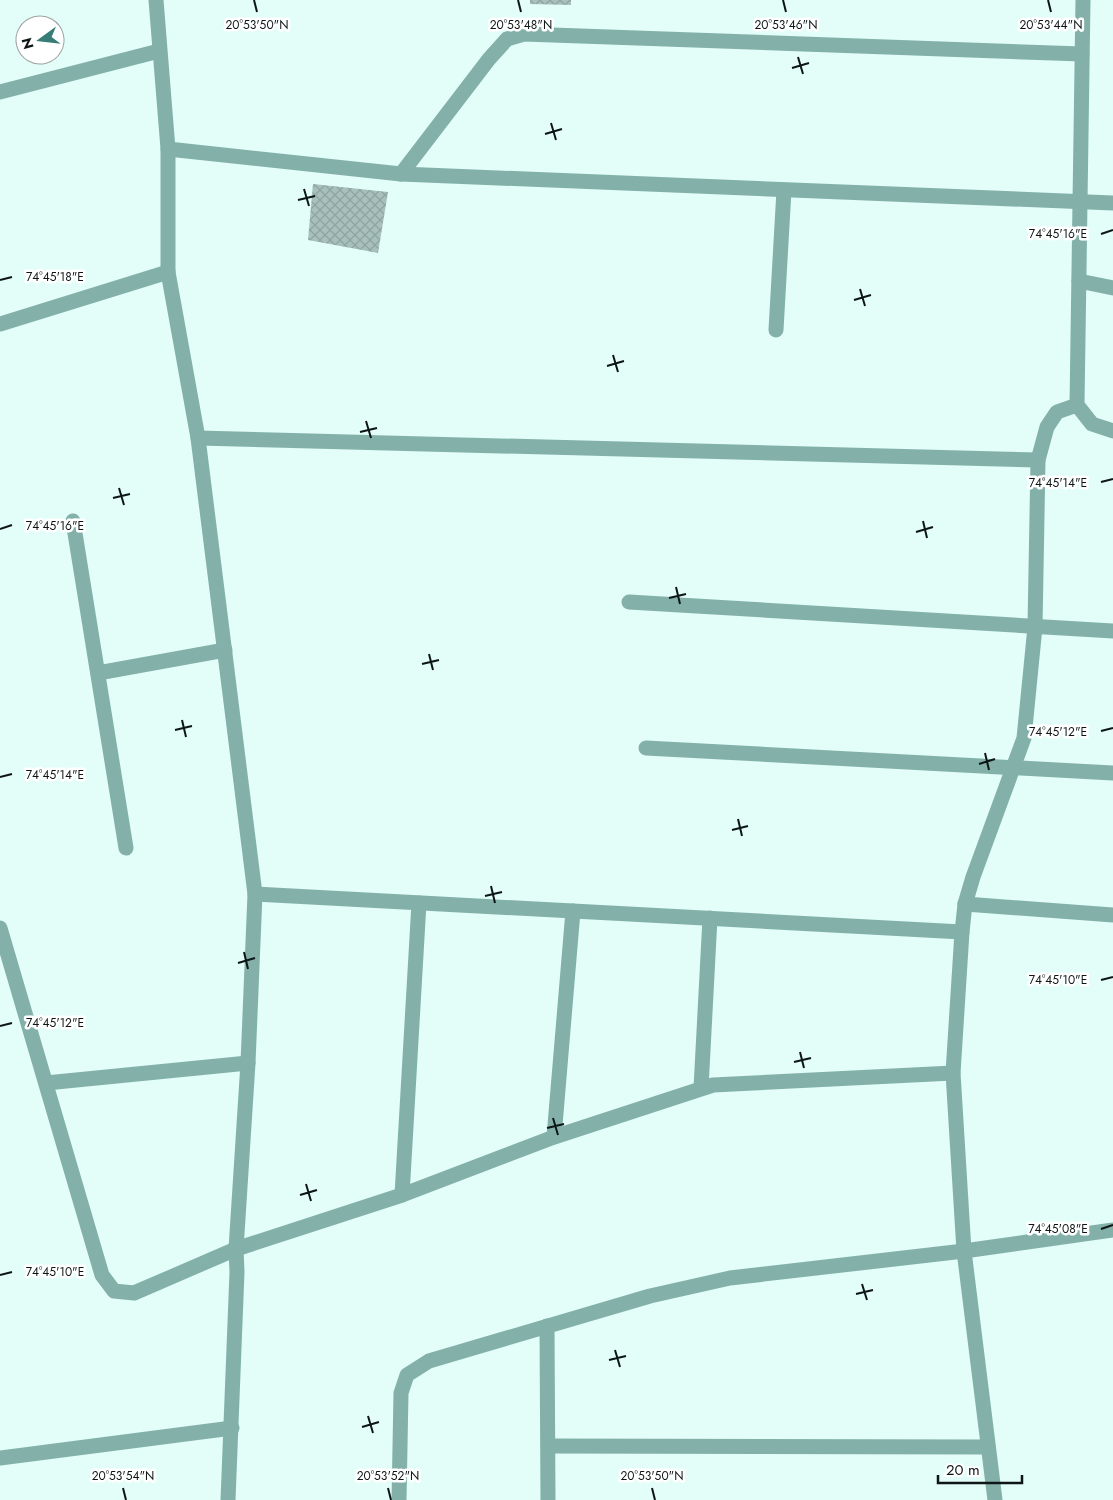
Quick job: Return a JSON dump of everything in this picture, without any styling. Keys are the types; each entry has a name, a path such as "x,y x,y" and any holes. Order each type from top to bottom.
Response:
{"street":[{"path":"156,0 168,148 168,272 198,438 255,894 248,1063 236,1249 237,1272 228,1500"},
{"path":"1083,0 1077,405 1092,424 1113,431"},
{"path":"401,174 507,38 524,34 1082,54"},
{"path":"0,92 159,51"},
{"path":"168,148 401,174 1113,203"},
{"path":"776,330 784,190"},
{"path":"0,324 168,272"},
{"path":"1079,281 1113,288"},
{"path":"995,1500 964,1251 953,1073 962,932 965,904 973,877 1024,738 1035,627 1038,460 1047,427 1057,412 1077,405"},
{"path":"198,438 1038,460"},
{"path":"73,521 126,848"},
{"path":"630,602 1113,631"},
{"path":"98,673 225,650"},
{"path":"646,748 1113,773"},
{"path":"255,894 962,932"},
{"path":"402,1195 419,903"},
{"path":"965,904 1113,915"},
{"path":"554,1137 573,911"},
{"path":"701,1088 710,918"},
{"path":"0,928 102,1275 114,1291 134,1294 236,1249 402,1195 554,1137 701,1088 713,1085 953,1073"},
{"path":"46,1083 248,1063"},
{"path":"400,1500 401,1393 407,1374 429,1361 650,1296 730,1278 964,1251 1113,1230"},
{"path":"548,1326 548,1500"},
{"path":"0,1458 232,1428"},
{"path":"548,1446 988,1447"}],"building":[{"path":"530,0 571,0 571,5 530,4"},
{"path":"313,184 388,192 378,253 308,240"}]}
